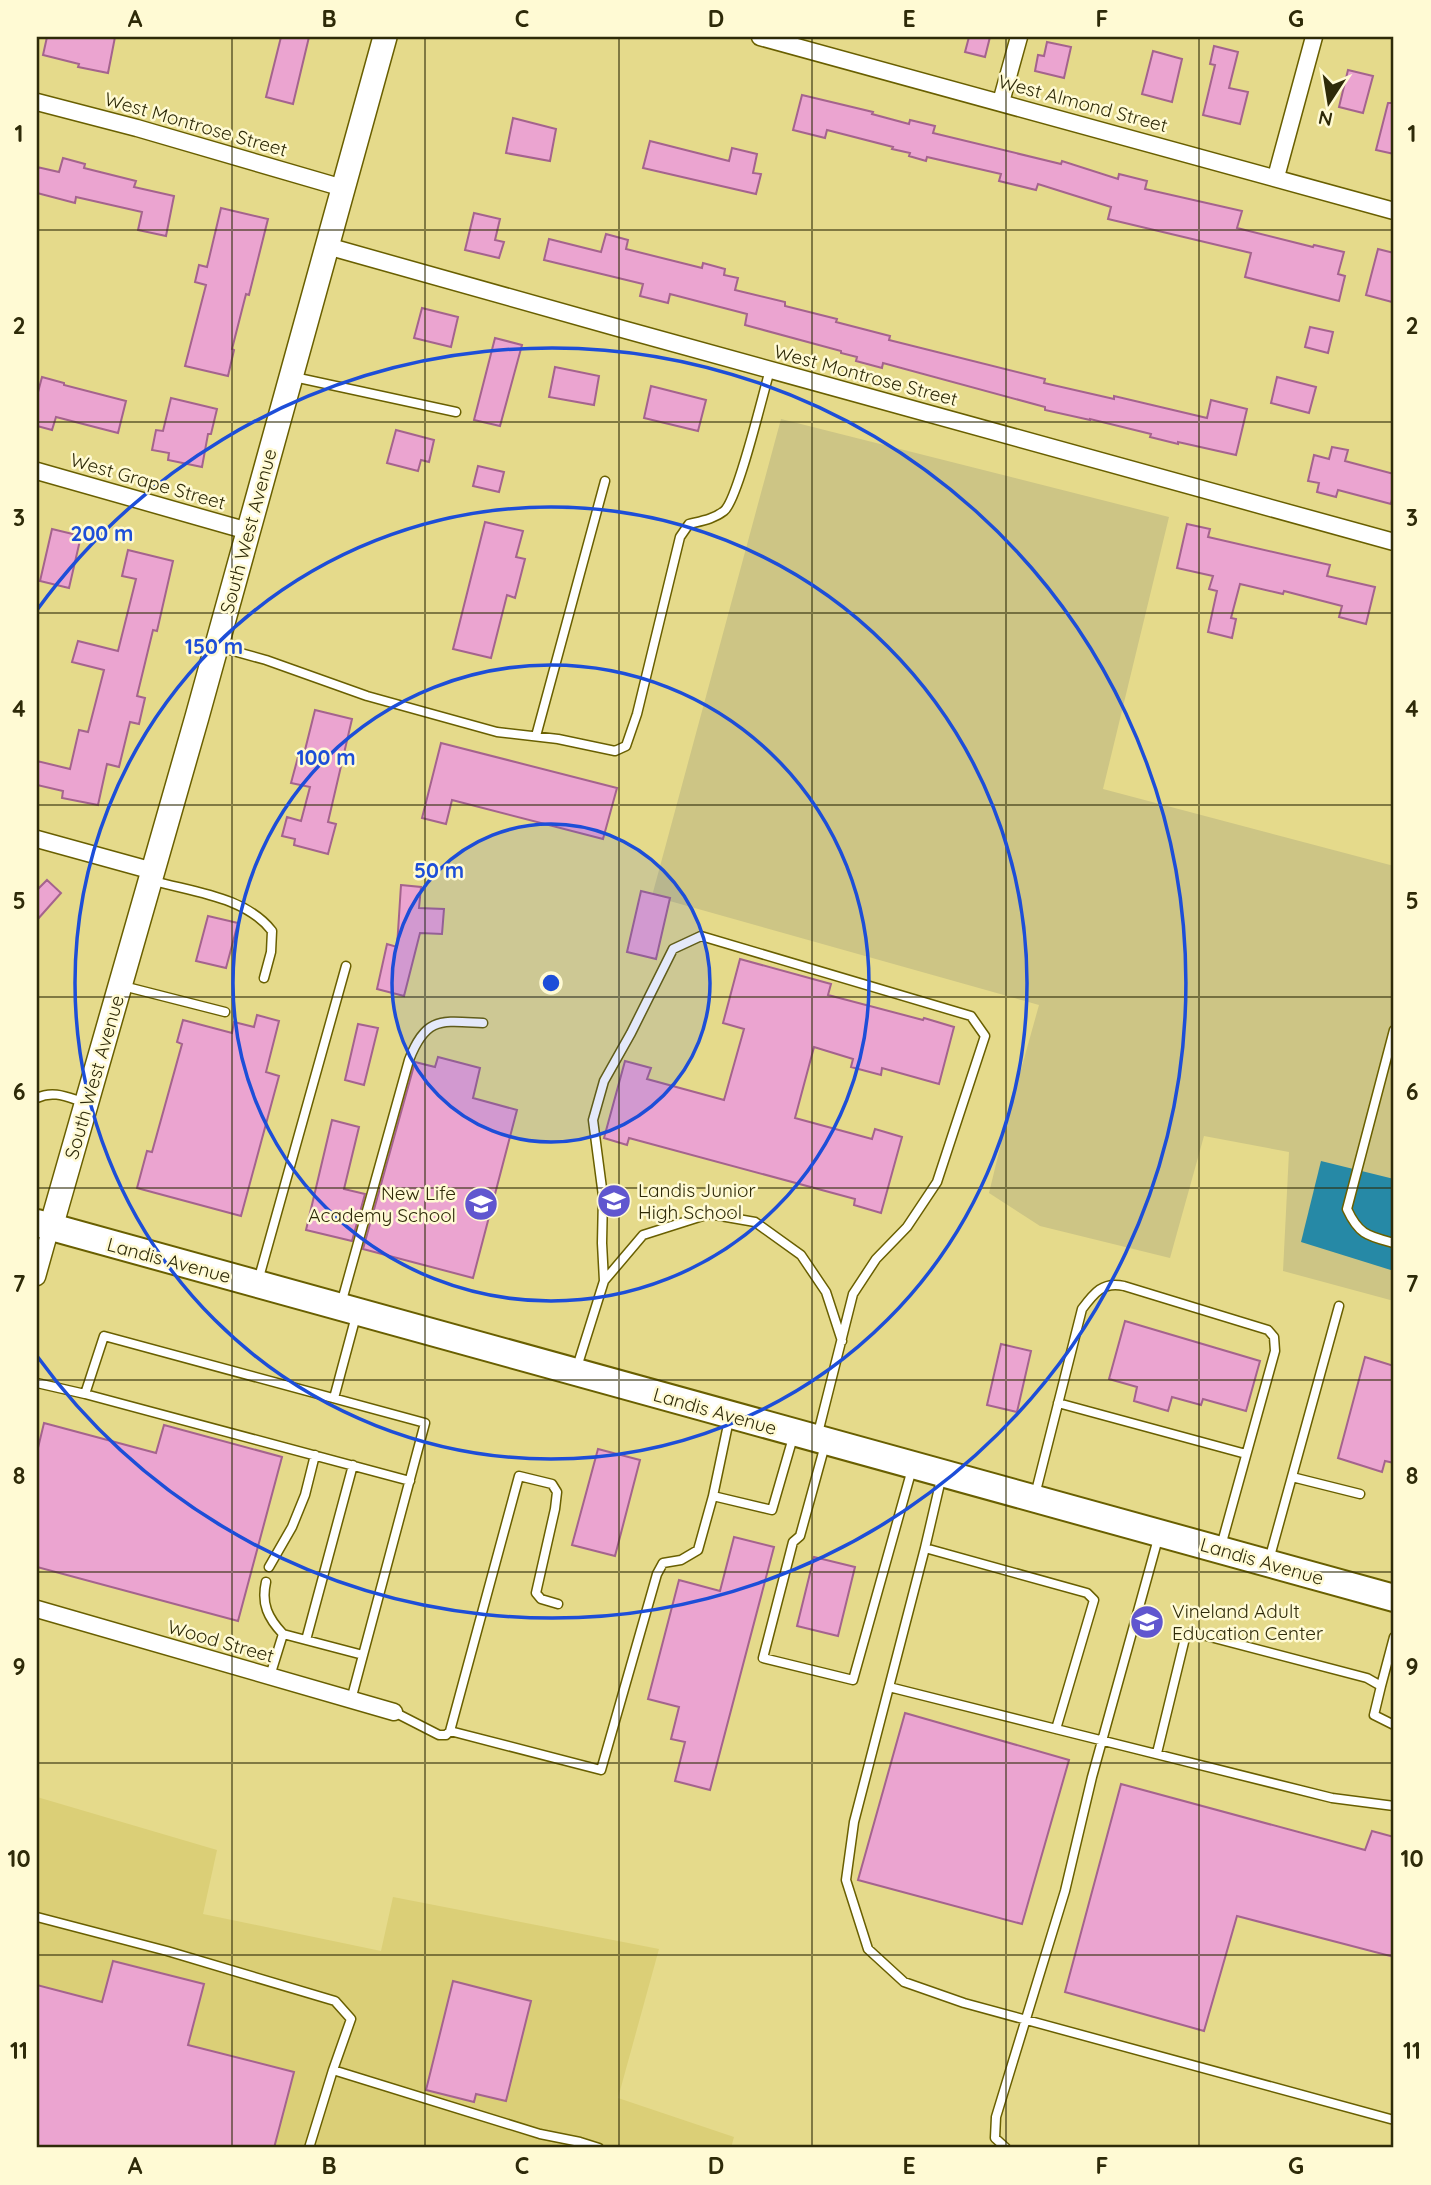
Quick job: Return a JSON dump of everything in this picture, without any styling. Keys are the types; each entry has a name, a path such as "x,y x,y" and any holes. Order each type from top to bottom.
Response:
{"main road":[{"name":"Landis Avenue","path":"44,1225 1394,1598"}],"street":[{"name":"South West Avenue","path":"44,1225 86,1103 120,985 385,37"},
{"name":"West Almond Street","path":"760,37 1394,211"},
{"path":"1001,102 1019,37"},
{"path":"1276,177 1314,37"},
{"name":"West Montrose Street","path":"37,102 343,188"},
{"name":"West Montrose Street","path":"327,246 1394,542"},
{"name":"West Grape Street","path":"37,471 248,531"},
{"path":"37,839 151,876"},
{"path":"37,1277 44,1225"},
{"name":"Wood Street","path":"37,1609 394,1712"}],"lane":[{"path":"216,646 266,660 367,696 498,732 558,739 615,751 626,746 637,714 680,537 689,524 710,519 727,510 743,468 770,370"},
{"path":"291,376 456,412"},
{"path":"536,736 605,481"},
{"path":"151,876 246,908 263,919 272,931 271,952 264,978"},
{"path":"575,1372 604,1281 603,1196 593,1120 604,1081 673,949 701,936 971,1016 985,1036 937,1182 907,1227 876,1259 853,1294 812,1438 800,1536 793,1542 763,1658 853,1680 913,1465"},
{"path":"257,1284 346,966"},
{"path":"120,985 225,1012"},
{"path":"334,1398 349,1309 409,1060 417,1040 428,1028 448,1022 483,1023"},
{"path":"1394,1030 1347,1209 1360,1231 1394,1243"},
{"path":"37,1098 55,1094 86,1103"},
{"path":"604,1281 643,1235 709,1214 755,1222 802,1255 826,1292 842,1340"},
{"path":"1034,1498 1082,1309 1104,1287 1112,1283 1124,1286 1268,1330 1274,1337 1275,1351 1220,1549"},
{"path":"1269,1562 1339,1306"},
{"path":"85,1394 104,1336 425,1423 351,1700"},
{"path":"37,1383 410,1481"},
{"path":"1058,1404 1245,1454"},
{"path":"450,1731 601,1770 657,1574 663,1563 681,1560 698,1550 713,1496 730,1415"},
{"path":"713,1496 772,1510 812,1438"},
{"path":"269,1567 292,1527 305,1495 315,1455"},
{"path":"306,1640 353,1465"},
{"path":"943,1473 854,1822 846,1881 868,1949 904,1982 964,2003 1394,2120"},
{"path":"394,1712 439,1735 446,1735 450,1731 519,1476 552,1484 557,1492 536,1593 541,1599 558,1604"},
{"path":"1292,1477 1360,1494"},
{"path":"1006,2148 995,2138 996,2117 1065,1891 1092,1777 1160,1532"},
{"path":"925,1548 1087,1593 1094,1600 1056,1729"},
{"path":"266,1582 262,1597 269,1619 283,1634 363,1655"},
{"path":"1157,1753 1186,1634 1191,1632 1367,1678 1381,1686"},
{"path":"270,1676 283,1634"},
{"path":"1394,1637 1374,1715 1394,1725"},
{"path":"889,1687 1319,1795 1394,1806"},
{"path":"37,1917 167,1951 335,2001 351,2019 309,2148"},
{"path":"333,2070 540,2134 599,2148"}],"shaded area":[{"path":"781,419 1169,517 1103,789 1394,866 1394,1301 1283,1271 1289,1152 1204,1136 1170,1258 1040,1226 989,1193 1039,1005 652,896"},
{"path":"37,1797 217,1850 203,1914 381,1951 393,1897 659,1949 618,2098 734,2137 731,2148 37,2148"}],"water":[{"path":"1321,1161 1394,1179 1394,1271 1301,1242"}],"building":[{"path":"47,37 115,37 108,73 78,67 79,64 43,55"},
{"path":"281,37 309,37 293,104 266,97"},
{"path":"969,37 990,37 985,57 965,52"},
{"path":"1047,42 1071,47 1064,78 1035,71 1038,55 1044,56"},
{"path":"1214,46 1238,52 1229,88 1248,92 1240,124 1203,115 1215,65 1210,64"},
{"path":"1153,51 1182,59 1172,102 1142,94"},
{"path":"1348,70 1373,76 1363,113 1339,107"},
{"path":"802,95 873,112 872,114 909,124 910,120 935,126 933,133 1061,164 1062,161 1118,179 1119,174 1147,181 1145,189 1242,211 1237,228 1344,252 1338,274 1345,276 1339,301 1245,277 1251,253 1108,219 1111,207 1038,184 1036,190 999,181 1001,174 927,157 926,161 909,156 910,153 892,149 893,147 827,130 825,138 793,130"},
{"path":"1388,103 1394,103 1394,154 1376,150"},
{"path":"513,118 556,129 550,161 506,153"},
{"path":"650,141 729,161 732,148 757,154 753,173 761,174 756,194 643,168"},
{"path":"63,158 85,164 84,168 136,181 134,187 174,196 166,236 138,230 142,212 76,197 75,203 37,193 37,167 59,172"},
{"path":"221,208 268,219 249,295 246,294 228,376 185,366 206,285 195,282 199,265 207,267"},
{"path":"474,213 500,219 495,240 504,242 499,258 465,250"},
{"path":"606,234 628,240 626,249 702,268 703,263 725,269 724,275 738,278 735,290 785,302 785,306 890,336 889,340 1045,379 1044,383 1207,418 1211,400 1247,409 1236,455 1178,444 1150,437 1151,434 1045,410 1045,407 883,363 882,368 856,361 857,357 841,351 745,325 747,314 670,294 668,303 640,296 643,284 544,260 549,239 601,252"},
{"path":"1378,249 1394,253 1392,302 1366,295"},
{"path":"422,308 458,317 451,347 414,338"},
{"path":"1310,327 1333,332 1328,353 1305,347"},
{"path":"495,338 522,345 500,426 474,420"},
{"path":"555,367 599,376 594,405 549,397"},
{"path":"42,377 126,401 118,433 56,417 52,430 37,426 37,396"},
{"path":"1277,377 1316,387 1309,413 1271,403"},
{"path":"651,386 706,400 698,431 644,418"},
{"path":"171,398 217,409 211,434 208,434 202,467 168,460 169,453 152,450 156,430 163,431"},
{"path":"396,430 434,440 429,462 421,460 418,471 387,463"},
{"path":"1332,447 1348,450 1345,461 1394,474 1391,504 1338,490 1336,497 1317,492 1319,483 1308,481 1314,455 1329,459"},
{"path":"478,466 504,472 499,492 473,486"},
{"path":"485,522 523,531 516,557 525,559 515,598 507,595 491,658 453,649"},
{"path":"1187,524 1210,529 1208,537 1330,565 1327,576 1375,587 1366,624 1339,617 1342,606 1284,591 1283,594 1240,584 1231,618 1236,619 1232,638 1208,632 1217,591 1209,589 1213,576 1177,568"},
{"path":"52,529 81,536 69,588 40,581"},
{"path":"128,550 173,561 157,631 153,630 137,696 145,698 139,724 130,722 119,767 107,764 98,805 62,798 63,791 37,785 37,761 70,769 79,730 88,732 104,670 72,662 78,641 118,651 136,579 122,576"},
{"path":"315,710 352,719 328,822 336,824 328,854 294,845 295,839 282,836 287,817 301,821 310,787 291,783 298,757 303,758"},
{"path":"441,743 617,788 603,839 452,800 446,824 422,818"},
{"path":"47,880 61,893 37,920 37,890"},
{"path":"401,885 421,887 419,908 444,909 442,934 420,933 404,996 377,989 387,944 397,947"},
{"path":"641,891 670,898 656,959 627,952"},
{"path":"208,916 238,923 226,968 196,961"},
{"path":"740,959 831,984 828,995 954,1027 939,1084 882,1068 881,1075 851,1067 853,1059 814,1047 795,1118 872,1139 875,1129 902,1137 881,1213 854,1205 855,1199 629,1138 627,1145 604,1138 625,1061 651,1068 647,1079 724,1100 744,1029 723,1023"},
{"path":"257,1015 279,1021 266,1072 279,1076 241,1216 137,1188 147,1151 152,1152 182,1044 177,1042 183,1020 232,1033 234,1022 254,1027"},
{"path":"358,1024 378,1028 364,1085 345,1080"},
{"path":"438,1057 480,1068 473,1098 517,1110 473,1278 363,1249 415,1062 435,1067"},
{"path":"332,1120 359,1127 344,1189 365,1194 352,1241 306,1230"},
{"path":"1125,1321 1260,1361 1246,1411 1203,1399 1201,1405 1172,1397 1168,1411 1134,1401 1137,1387 1109,1379"},
{"path":"1001,1344 1031,1351 1017,1412 987,1405"},
{"path":"1365,1357 1394,1366 1394,1463 1385,1461 1382,1472 1338,1458"},
{"path":"44,1423 156,1453 164,1425 282,1457 238,1621 37,1567 37,1452"},
{"path":"598,1449 640,1460 615,1556 572,1545"},
{"path":"734,1537 774,1547 710,1790 675,1781 685,1742 671,1739 679,1707 648,1699 679,1580 720,1591"},
{"path":"814,1557 855,1567 838,1636 797,1626"},
{"path":"905,1713 1069,1760 1022,1924 858,1880"},
{"path":"1121,1784 1365,1850 1372,1831 1394,1837 1394,1957 1237,1916 1204,2031 1065,1992"},
{"path":"113,1961 204,1984 188,2045 294,2072 274,2148 37,2148 37,1985 102,2002"},
{"path":"453,1981 531,2001 506,2101 476,2094 474,2102 426,2090"}],"place":[{"name":"Landis Junior High School","path":"614,1201"},
{"name":"New Life Academy School","path":"481,1204"},
{"name":"Vineland Adult Education Center","path":"1147,1622"}]}
